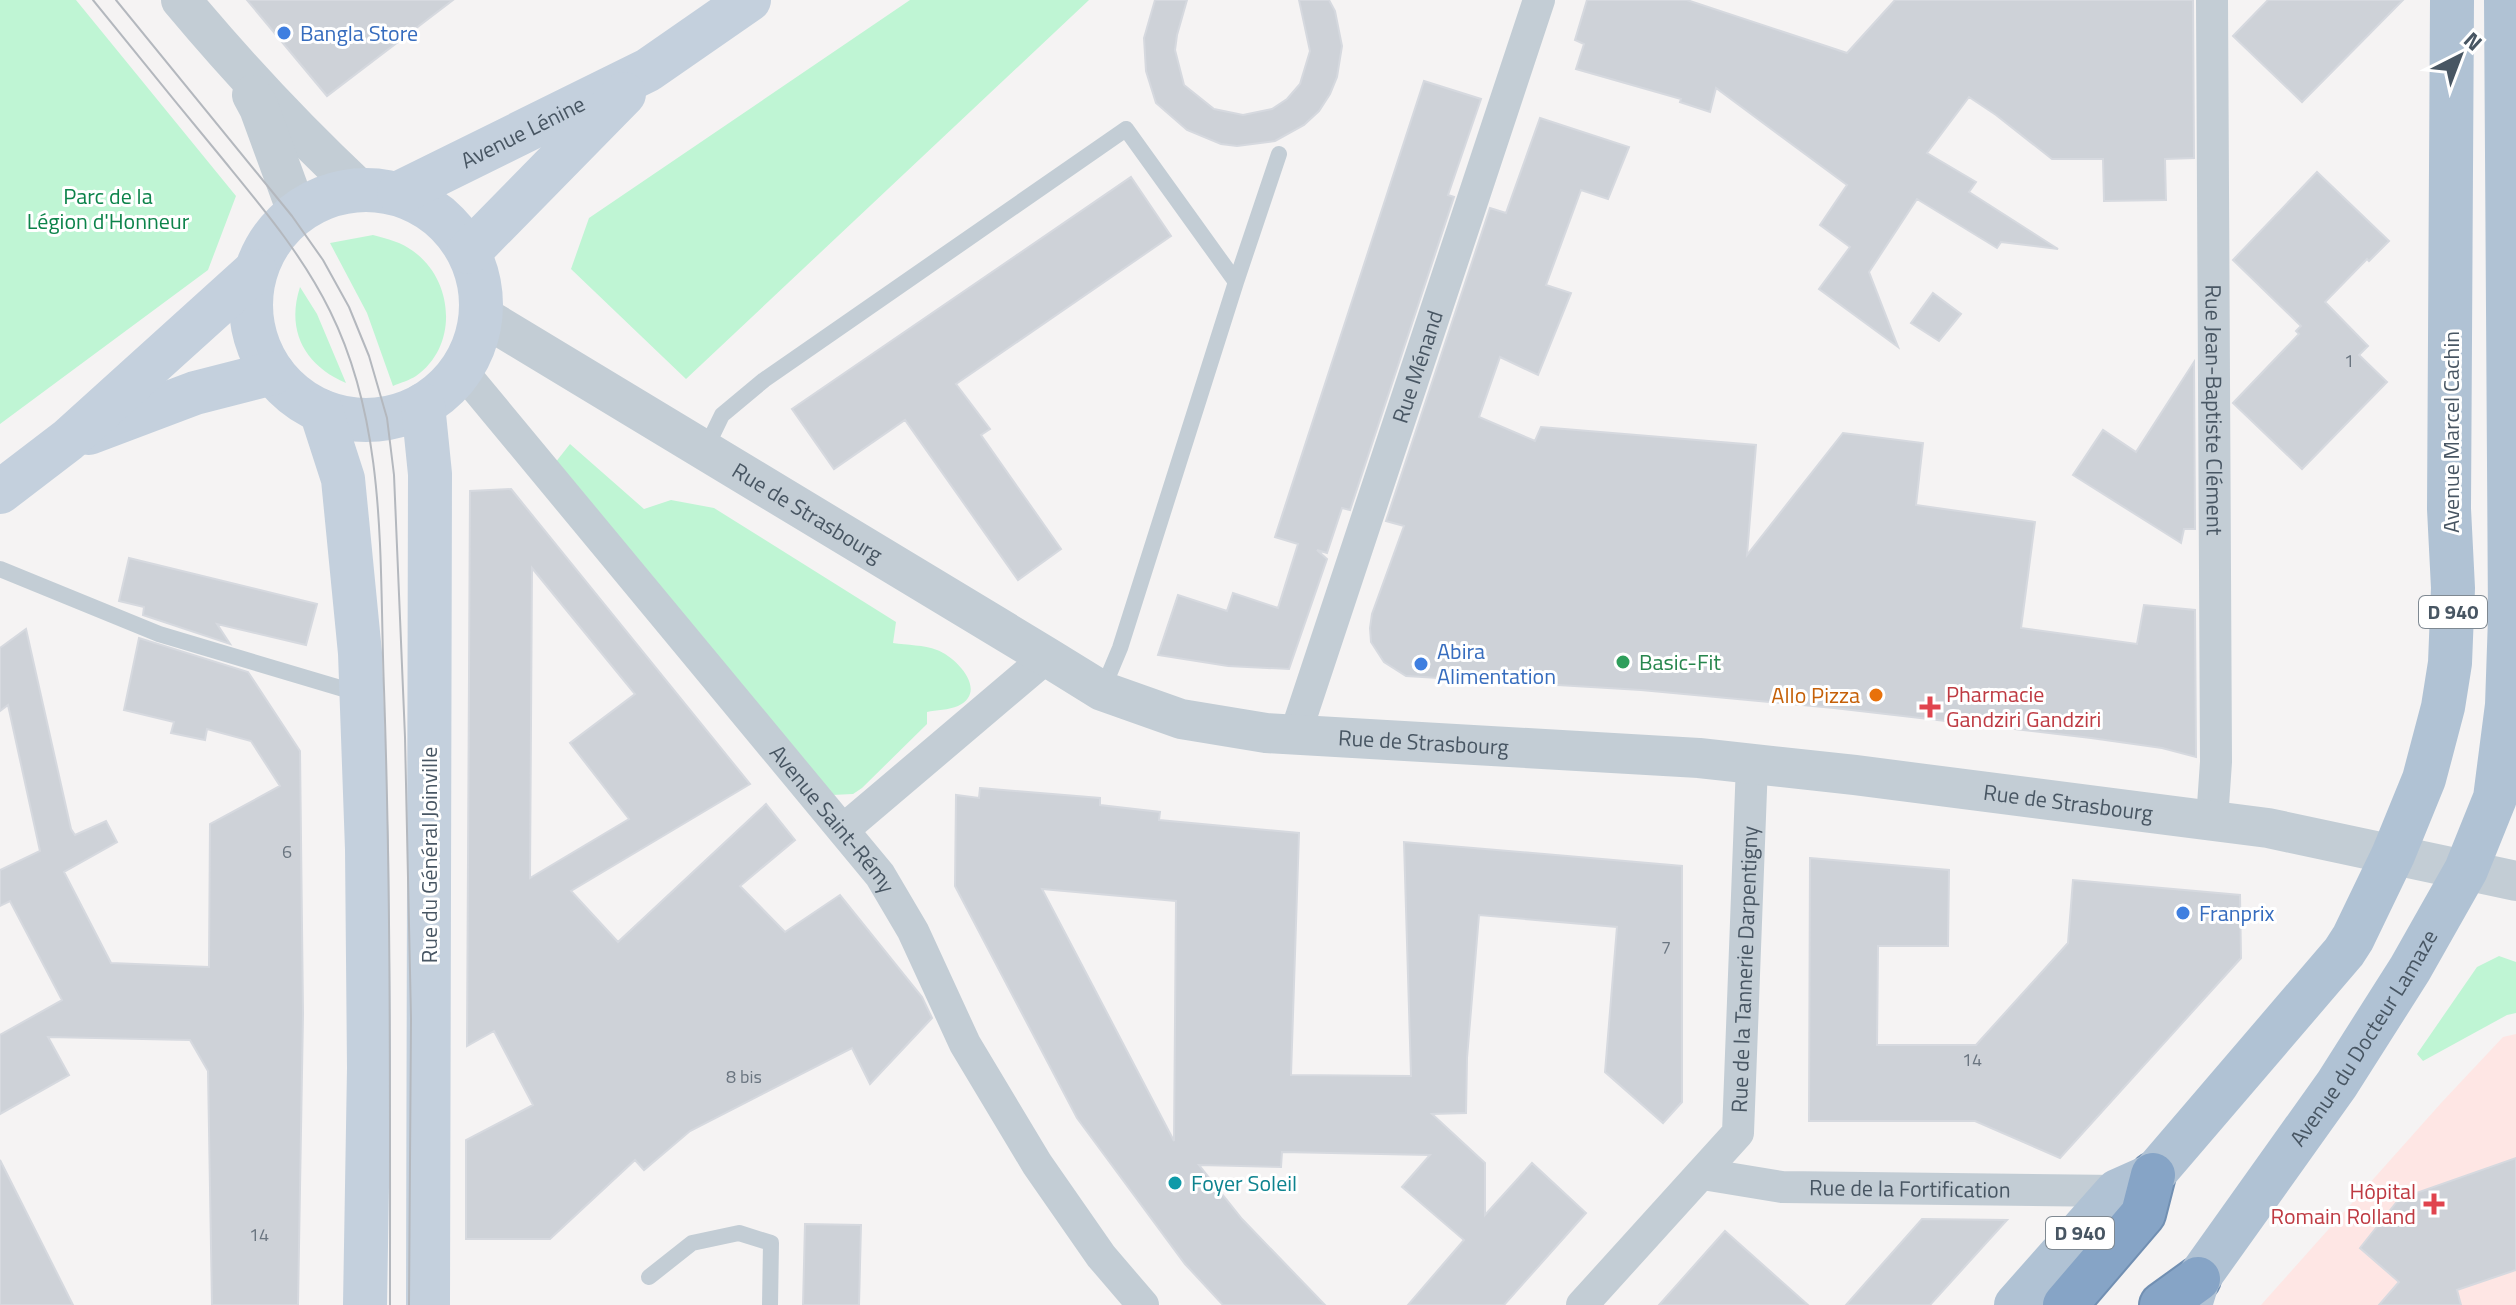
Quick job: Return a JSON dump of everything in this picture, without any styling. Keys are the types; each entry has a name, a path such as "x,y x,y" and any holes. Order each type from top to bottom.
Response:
{"highway":[{"path":"2065,1305 2143,1214 2135,1183"},
{"path":"2162,1305 2194,1292"}],"main road":[{"name":"Avenue Lénine","path":"379,191 648,70 749,0"},
{"name":"Avenue Marcel Cachin","path":"2393,855 2424,779 2443,707 2452,640 2449,494 2452,0"},
{"name":"D 940","path":"2466,870 2495,798 2499,777 2513,618 2506,0"},
{"name":"Avenue Lénine","path":"469,252 648,70"},
{"path":"379,191 424,204 448,223 469,252 479,282 484,317 463,372 423,405 406,413 377,419 351,419 321,411 293,394 273,373 257,341 250,307 255,271 279,228 297,212 323,197 379,191"},
{"path":"0,492 68,440 255,271"},
{"path":"68,440 195,393 273,373"},
{"name":"Rue du Général Joinville","path":"423,405 430,474 428,1305"},
{"path":"321,411 343,479 360,653 367,849 369,1068 365,1305"},
{"name":"D 940","path":"2016,1305 2135,1183 2344,952 2393,855"},
{"name":"Avenue du Docteur Lamaze","path":"2194,1292 2337,1084 2410,969 2466,870"}],"street":[{"path":"181,0 234,64 308,141 379,191"},
{"name":"Rue Ménand","path":"1295,735 1539,0"},
{"name":"Rue Jean-Baptiste Clément","path":"2212,0 2216,746 2212,820"},
{"path":"234,64 259,108 297,212"},
{"name":"Rue de Strasbourg","path":"484,317 1102,691 1181,719 1295,735 1684,757 1752,764 2268,828 2516,881"},
{"name":"Avenue Saint-Rémy","path":"463,372 880,875 913,931 965,1044 1037,1164 1101,1256 1143,1305"},
{"path":"843,830 1047,657"},
{"name":"Rue de la Tannerie Darpentigny","path":"1582,1305 1738,1133 1752,764"},
{"name":"Rue de la Fortification","path":"1703,1174 1782,1187 2135,1183"}],"lane":[{"path":"705,450 722,415 764,380 1126,129 1236,282"},
{"path":"1102,691 1120,648 1279,154"},
{"path":"0,569 159,634 361,694"},
{"path":"649,1277 692,1243 739,1233 771,1243 770,1305"}],"shaded area":[{"name":"Hôpital Romain Rolland","path":"2516,1034 2516,1305 2261,1305 2503,1037"}],"green space":[{"name":"Parc de la Légion d'Honneur","path":"0,0 76,0 236,196 208,270 0,424"},
{"path":"910,0 1089,0 686,379 571,269 589,218"},
{"path":"373,235 404,245 427,263 437,279 446,313 445,331 430,363 416,376 393,386 367,313 330,243"},
{"path":"300,287 317,314 346,383 319,366 302,344 295,318"},
{"path":"570,444 644,509 671,500 714,508 896,622 893,643 937,650 960,667 970,684 967,700 958,706 927,712 927,724 862,788 853,794 832,795 555,463"},
{"path":"2499,956 2516,962 2516,1013 2423,1061 2417,1054 2477,967"}],"building":[{"path":"247,0 453,0 327,96"},
{"path":"1155,0 1187,0 1175,50 1184,85 1214,109 1243,115 1272,109 1287,99 1300,84 1310,51 1299,0 1329,0 1335,11 1342,46 1337,77 1330,94 1319,111 1304,125 1275,141 1237,146 1221,144 1187,130 1156,103 1146,71 1144,38"},
{"path":"1587,0 1687,0 1847,53 1895,0 2193,0 2194,158 2165,159 2166,200 2104,201 2103,159 2052,159 1969,97 1927,153 1976,182 1969,192 2058,249 2001,242 1997,248 1917,199 1869,272 1898,347 1819,289 1850,247 1820,225 1847,185 1716,88 1710,112 1680,102 1681,99 1576,69 1584,44 1575,40"},
{"path":"2268,0 2403,0 2302,102 2233,36"},
{"path":"1424,81 1481,99 1448,195 1454,197 1350,510 1342,508 1327,553 1317,550 1327,559 1289,669 1228,666 1158,655 1178,595 1227,611 1233,593 1278,608 1298,544 1275,537"},
{"path":"1540,118 1629,147 1608,199 1581,190 1546,285 1571,293 1538,375 1500,357 1479,417 1535,441 1541,427 1756,445 1747,555 1843,433 1923,443 1916,505 2035,522 2021,628 2137,644 2144,605 2195,610 2196,757 2162,748 2091,738 1834,708 1641,690 1406,676 1384,662 1371,642 1372,614 1404,526 1386,521 1490,208 1506,213"},
{"path":"2317,172 2389,241 2325,302 2368,346 2359,355 2387,382 2302,469 2233,403 2299,334 2296,331 2301,326 2233,260"},
{"path":"1131,177 1171,236 956,384 990,429 981,435 1061,549 1018,580 905,420 834,469 792,409"},
{"path":"1933,293 1961,314 1939,341 1911,323"},
{"path":"2194,362 2195,529 2184,529 2181,543 2073,475 2103,430 2136,452"},
{"path":"511,489 750,784 571,891 618,942 766,804 795,840 740,886 785,932 840,895 922,997 932,1018 870,1084 852,1048 690,1131 644,1170 635,1160 550,1239 466,1239 466,1140 533,1105 494,1031 467,1046 470,491","holes":["532,568 635,694 570,743 629,819 530,878"]},
{"path":"129,558 317,604 306,645 217,624 230,644 143,615 144,607 119,601"},
{"path":"26,629 71,829 75,835 106,821 117,842 64,872 111,963 209,967 210,824 280,786 251,741 207,729 205,740 171,733 174,722 124,710 139,638 248,672 300,751 303,1014 298,1305 212,1305 208,1071 190,1040 48,1037 69,1075 0,1114 0,1035 62,1000 10,901 0,906 0,870 40,851 8,705 0,711 0,648"},
{"path":"980,788 1100,798 1100,805 1160,812 1159,820 1299,833 1291,1075 1411,1076 1404,842 1682,866 1682,1102 1663,1123 1605,1072 1617,927 1479,915 1467,1058 1466,1113 1432,1114 1485,1163 1485,1215 1532,1163 1586,1213 1504,1305 1408,1305 1464,1240 1402,1187 1430,1155 1282,1152 1281,1167 1199,1165 1242,1219 1325,1305 1223,1305 1185,1264 1077,1118 955,886 956,795 979,798","holes":["1042,889 1176,901 1174,1141"]},
{"path":"1810,858 1949,870 1948,946 1878,946 1877,1045 1976,1045 2068,943 2073,880 2240,895 2241,958 2060,1158 1975,1121 1809,1121"},
{"path":"2516,1158 2516,1270 2457,1290 2461,1305 2379,1305 2399,1282 2360,1248 2399,1199"},
{"path":"0,1160 73,1305 0,1305"},
{"path":"1922,1219 2007,1220 1930,1305 1846,1305"},
{"path":"805,1224 861,1225 859,1305 803,1305"},
{"path":"1725,1231 1808,1305 1659,1305"}],"tram line":[{"path":"93,0 294,250 330,311 349,356 362,402 377,496 382,593 389,920 390,1305"},
{"path":"116,0 292,216 323,260 349,307 369,356 387,418 394,475 405,737 411,1018 409,1305"}],"place":[{"name":"Bangla Store","path":"284,33"},
{"name":"Basic-Fit","path":"1623,662"},
{"name":"Abira Alimentation","path":"1421,664"},
{"name":"Allo Pizza","path":"1876,695"},
{"name":"Pharmacie Gandziri Gandziri","path":"1930,707"},
{"name":"Franprix","path":"2183,913"},
{"name":"Foyer Soleil","path":"1175,1183"},
{"name":"Hôpital Romain Rolland","path":"2434,1204"}]}
